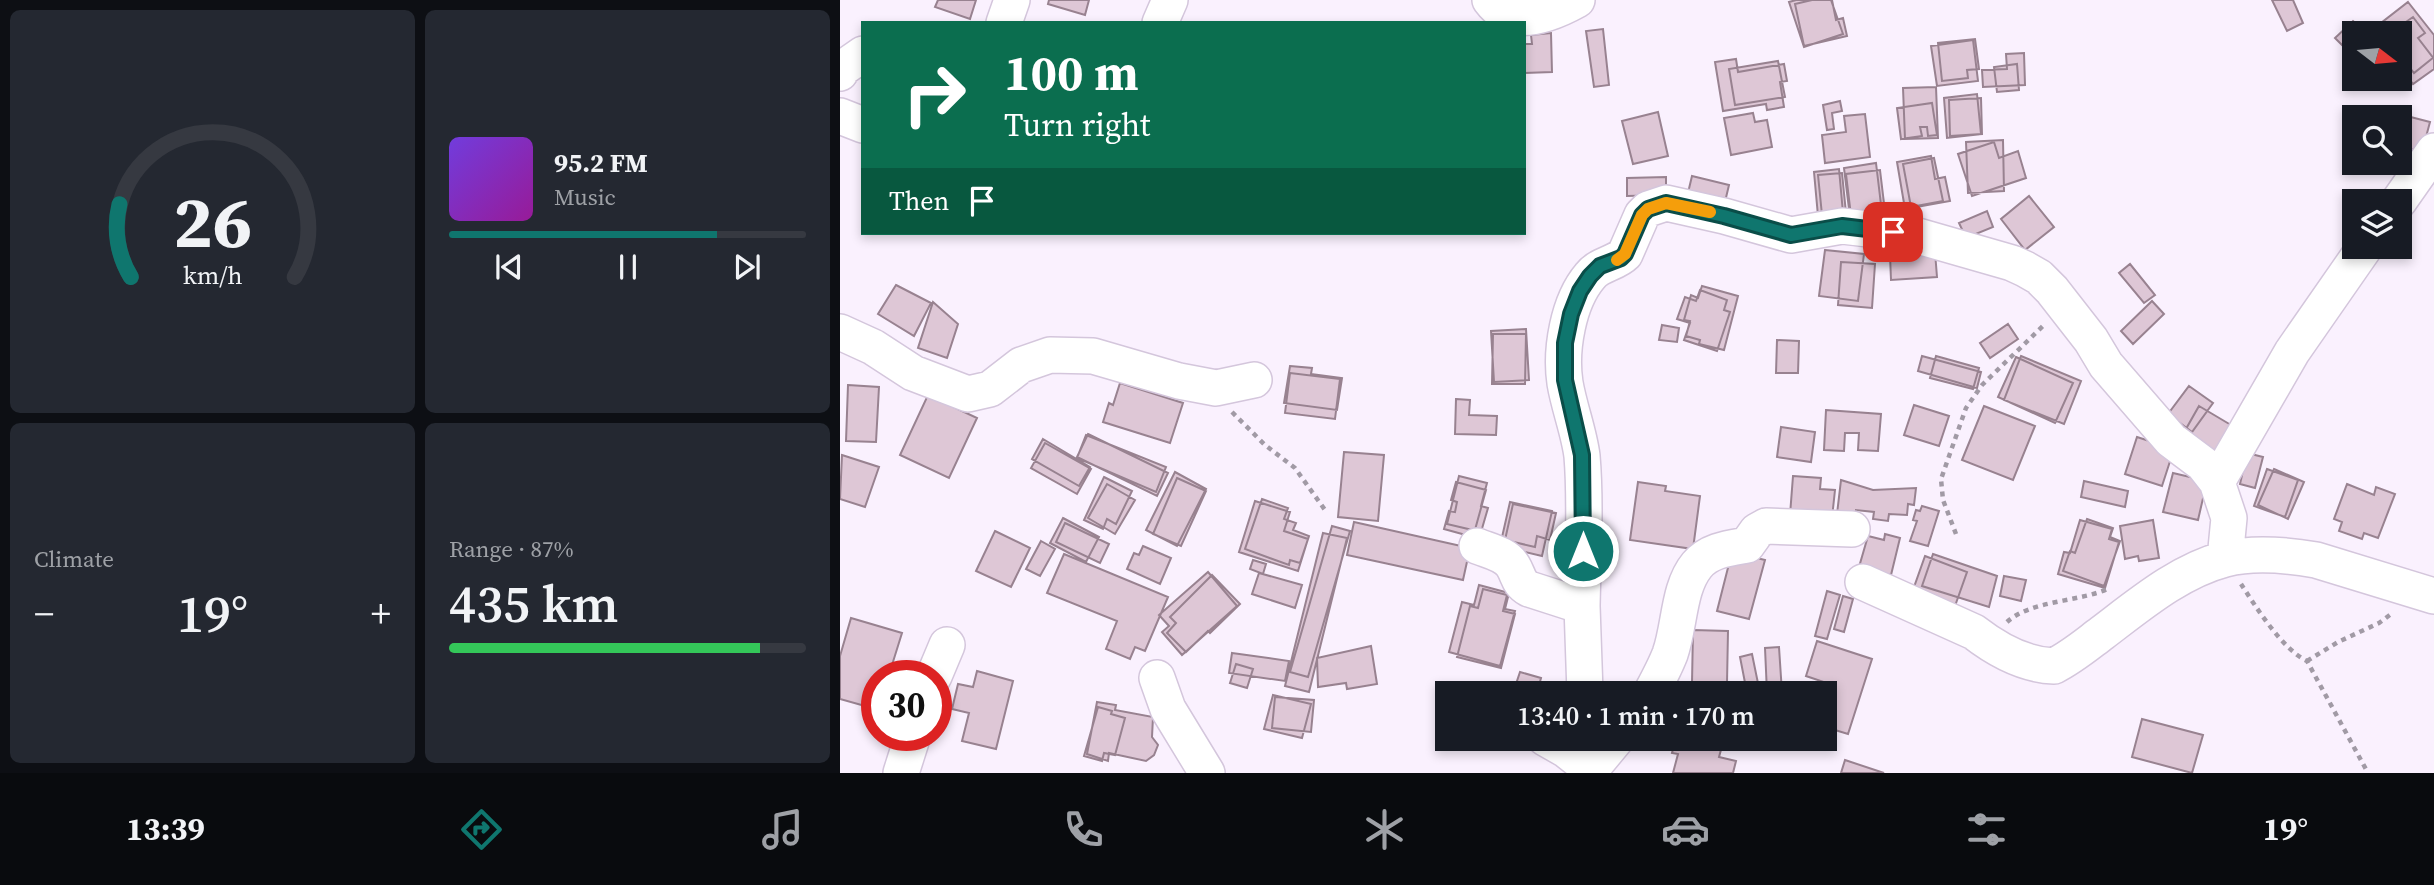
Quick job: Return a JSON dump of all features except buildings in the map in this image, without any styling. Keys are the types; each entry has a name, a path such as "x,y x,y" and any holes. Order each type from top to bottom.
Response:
{"street":[{"path":"1005,21 1012,0"},
{"path":"1161,21 1170,0"},
{"path":"1490,0 1501,12 1526,18 1549,14 1577,0"},
{"path":"840,73 861,55"},
{"path":"840,116 861,124"},
{"path":"2407,189 2434,151"},
{"path":"1585,681 1582,455 1565,380 1565,343 1571,314 1580,291 1590,276 1600,266 1621,258 1642,215 1648,209 1666,203 1791,235 1842,226 1911,234 2012,263 2039,277 2091,340 2106,365 2161,429 2203,464 2217,482 2229,518 2225,559"},
{"path":"2217,482 2292,352 2357,259"},
{"path":"840,332 873,347 913,373 968,394 990,388 1021,365 1051,355 1093,356 1167,378 1216,388 1254,380"},
{"path":"1656,681 1670,653 1690,578 1698,564 1712,553 1747,545 1757,531 1766,526 1852,529"},
{"path":"1477,546 1508,560 1521,585 1582,606"},
{"path":"1863,582 1974,632 1985,641 2026,661 2054,666 2089,644 2179,578 2225,559 2257,555 2316,559 2427,594"},
{"path":"1157,678 1168,709 1208,773"},
{"path":"901,773 908,751"},
{"path":"1568,751 1588,760"}],"path":[{"path":"1956,534 1943,500 1941,479 1966,408 1982,385 2064,307"},
{"path":"1216,388 1237,419 1295,468 1325,510"},
{"path":"2225,559 2280,637 2300,658 2307,661 2368,773"},
{"path":"1985,641 2013,616 2090,595 2117,584"},
{"path":"2307,661 2427,594"}],"slow traffic":[{"path":"1617,260 1629,248 1642,215 1655,205 1666,203 1710,212"}],"route":[{"path":"1583,551 1582,455 1565,380 1565,343 1571,314 1580,291 1600,266 1625,254 1642,215 1655,205 1666,203 1791,235 1842,226 1893,232"}]}
